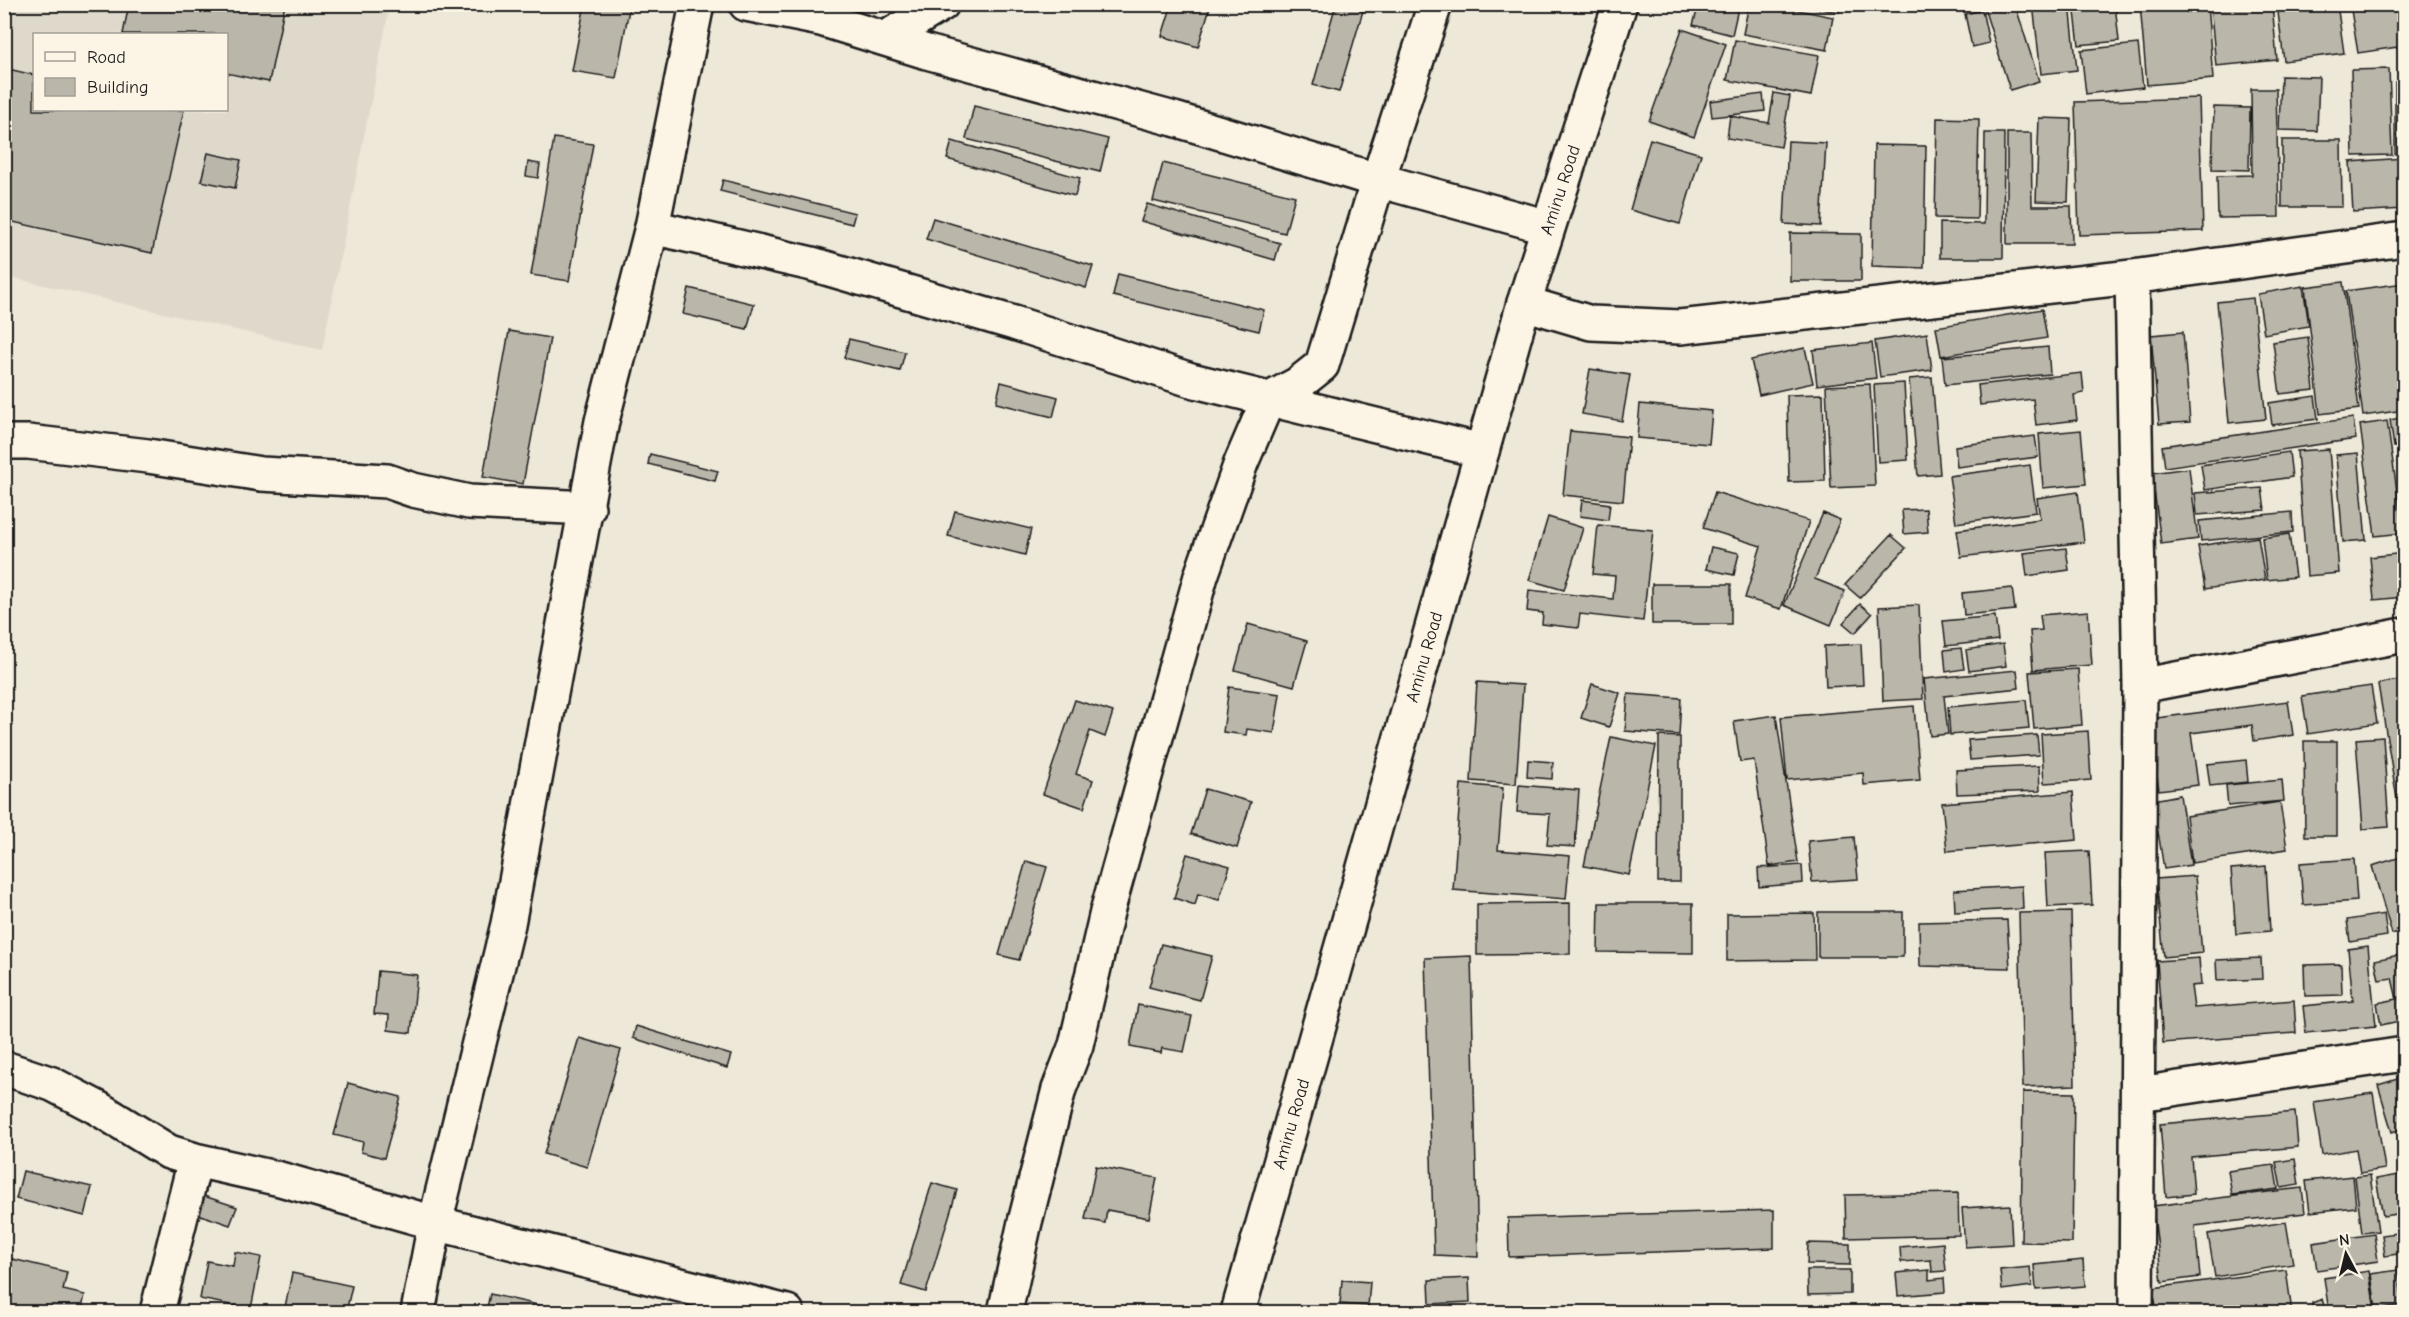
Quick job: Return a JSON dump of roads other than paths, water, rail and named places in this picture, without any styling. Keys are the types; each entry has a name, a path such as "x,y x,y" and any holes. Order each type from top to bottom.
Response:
{"street":[{"path":"417,1312 435,1223 508,924 588,508 602,421 652,227 697,4"},
{"path":"746,4 821,19 927,52 1174,119 1378,180 1548,227"},
{"path":"886,38 925,17 942,4"},
{"path":"1005,1312 1059,1089 1076,1045 1107,912 1191,609 1240,464 1268,399 1298,384 1322,365 1378,180 1435,4"},
{"name":"Aminu Road","path":"1238,1312 1524,303 1620,4"},
{"path":"652,227 812,264 1014,323 1191,380 1482,451"},
{"path":"1524,303 1591,323 1680,327 2132,277 2404,239"},
{"path":"2132,277 2140,686 2136,1312"},
{"path":"4,442 28,442 148,456 261,474 387,481 413,490 469,502 588,508"},
{"path":"2140,686 2404,635"},
{"path":"2139,1094 2404,1054"},
{"path":"4,1068 52,1084 96,1107 169,1152 280,1179 435,1223 787,1312"},
{"path":"157,1312 195,1160"}]}
